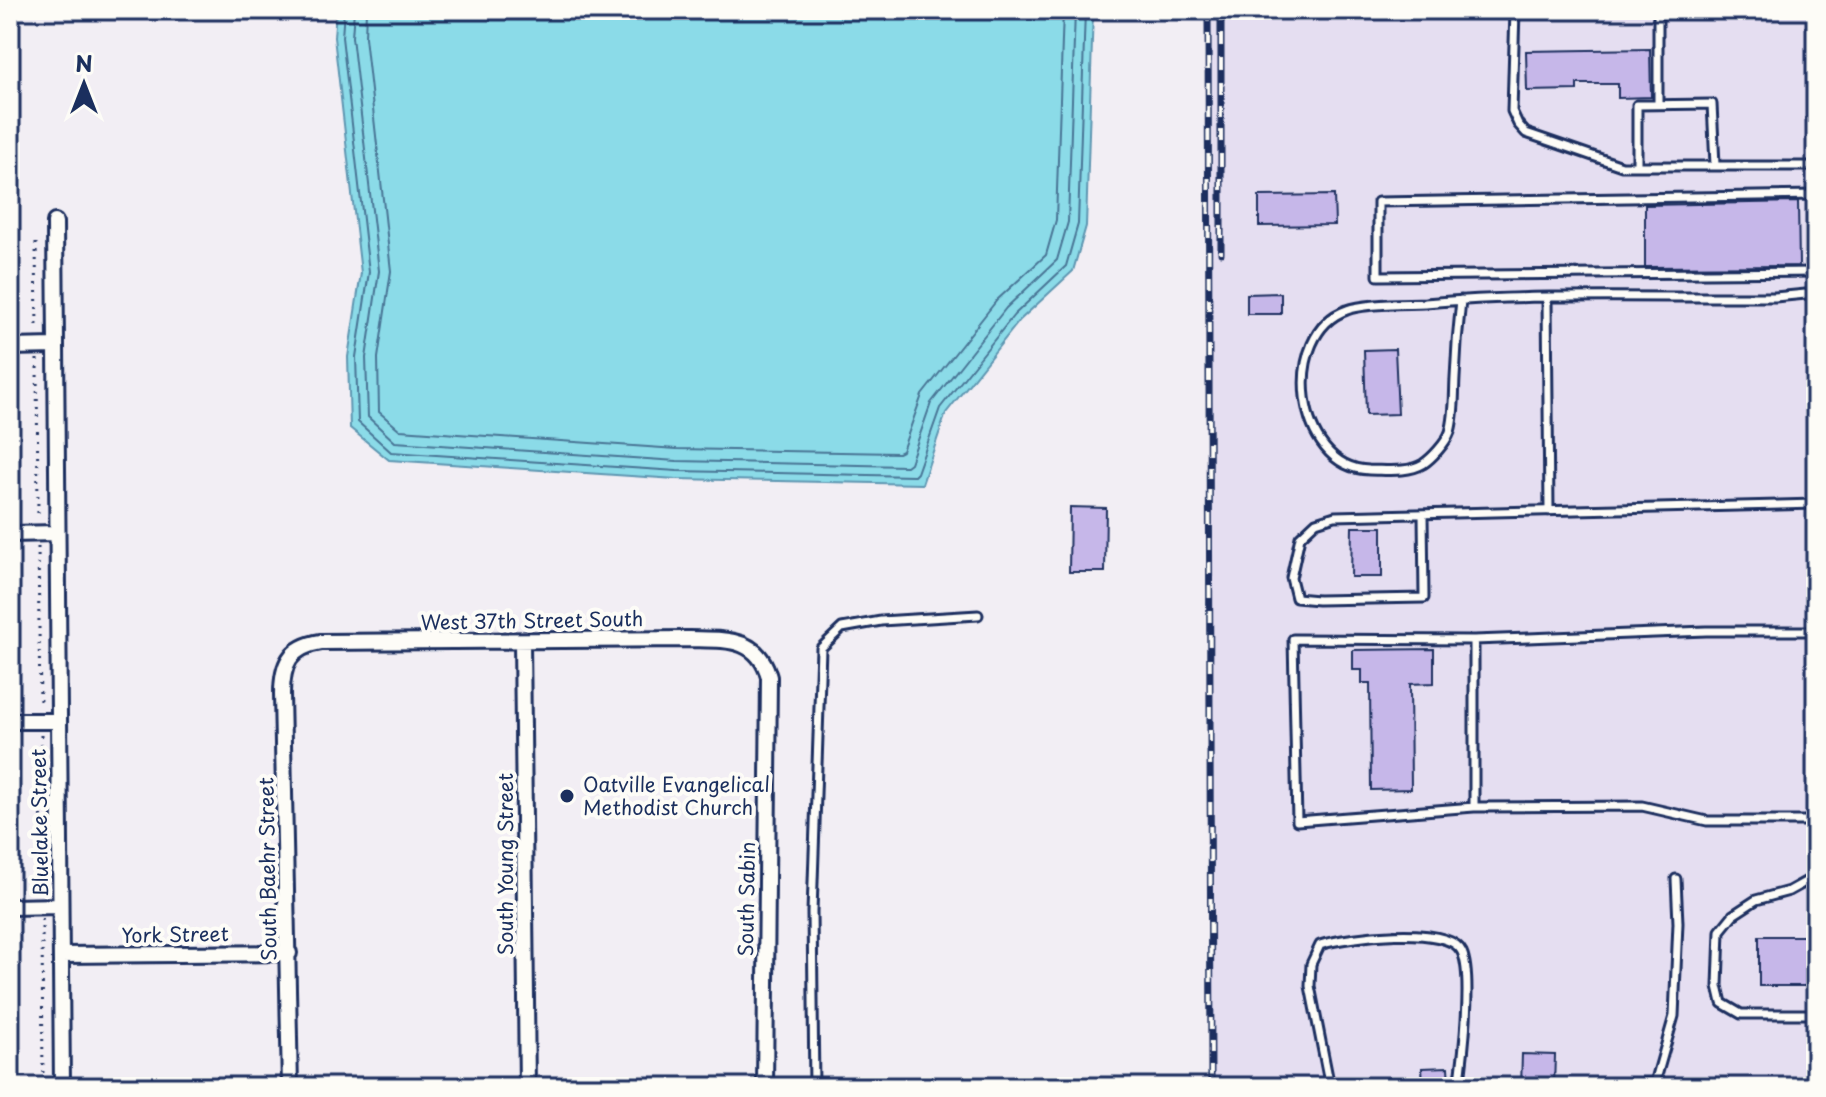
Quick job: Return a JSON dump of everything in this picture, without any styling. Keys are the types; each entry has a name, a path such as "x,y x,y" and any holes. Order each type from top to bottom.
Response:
{"street":[{"name":"Bluelake Street","path":"55,222 62,1087"},
{"path":"10,347 55,346"},
{"path":"10,534 57,533"},
{"name":"West 37th Street South","path":"293,654 321,642 689,639 734,641 755,652 766,665"},
{"name":"South Young Street","path":"522,641 527,1087"},
{"name":"South Baehr Street","path":"290,1087 282,673 293,654"},
{"name":"South Sabin","path":"765,1087 771,695 766,665"},
{"path":"10,721 58,721"},
{"path":"10,907 60,906"},
{"name":"York Street","path":"61,955 289,953"}],"lane":[{"path":"1515,10 1512,111 1526,133 1622,166 1816,166"},
{"path":"1658,10 1658,104"},
{"path":"1637,166 1637,105 1658,104 1712,104 1715,165"},
{"path":"1816,195 1378,202 1378,276 1816,272"},
{"path":"1461,300 1455,400 1449,434 1439,448 1423,464 1405,470 1356,470 1320,444 1307,408 1305,363 1314,341 1329,320 1347,309 1461,300 1775,297 1816,293"},
{"path":"1547,299 1549,511"},
{"path":"1423,514 1424,598 1296,598 1291,578 1300,537 1316,522 1335,516 1816,504"},
{"path":"814,1087 812,912 821,648 842,628 881,621 978,615"},
{"path":"1816,631 1706,631 1474,640 1293,639 1297,821 1474,807 1642,806 1707,821 1816,821"},
{"path":"1474,640 1474,807"},
{"path":"1816,876 1789,891 1756,900 1733,915 1720,931 1718,986 1722,1003 1741,1014 1816,1014"},
{"path":"1578,1087 1655,1083 1674,1016 1678,923 1676,879"},
{"path":"1330,1087 1310,986 1311,964 1320,945 1340,939 1411,934 1452,941 1462,952 1468,989 1459,1087"}],"path":[{"path":"36,243 43,1087"}],"shaded area":[{"path":"1207,10 1816,10 1816,1087 1211,1087"}],"water":[{"path":"336,10 1093,10 1086,226 1073,271 1020,320 946,413 922,484 676,479 389,460 350,428 348,357 361,273 334,37"}],"building":[{"path":"1650,49 1651,97 1618,98 1618,84 1577,84 1577,90 1527,91 1526,51"},
{"path":"1334,195 1335,225 1259,226 1259,196"},
{"path":"1798,202 1799,266 1645,267 1645,205"},
{"path":"1281,293 1281,314 1247,314 1247,294"},
{"path":"1395,349 1398,414 1366,415 1364,350"},
{"path":"1070,507 1106,508 1105,572 1069,572"},
{"path":"1352,527 1382,527 1382,577 1351,577"},
{"path":"1434,649 1434,683 1410,684 1411,789 1371,790 1370,683 1362,683 1362,670 1353,670 1353,650"},
{"path":"1759,936 1816,936 1816,986 1759,986"},
{"path":"1522,1054 1555,1055 1554,1087 1521,1087"},
{"path":"1448,1067 1449,1084 1423,1084 1422,1068"}],"railway":[{"path":"1208,10 1211,1087"},
{"path":"1221,10 1221,253"}],"place":[{"name":"Oatville Evangelical Methodist Church","path":"567,796"}]}
